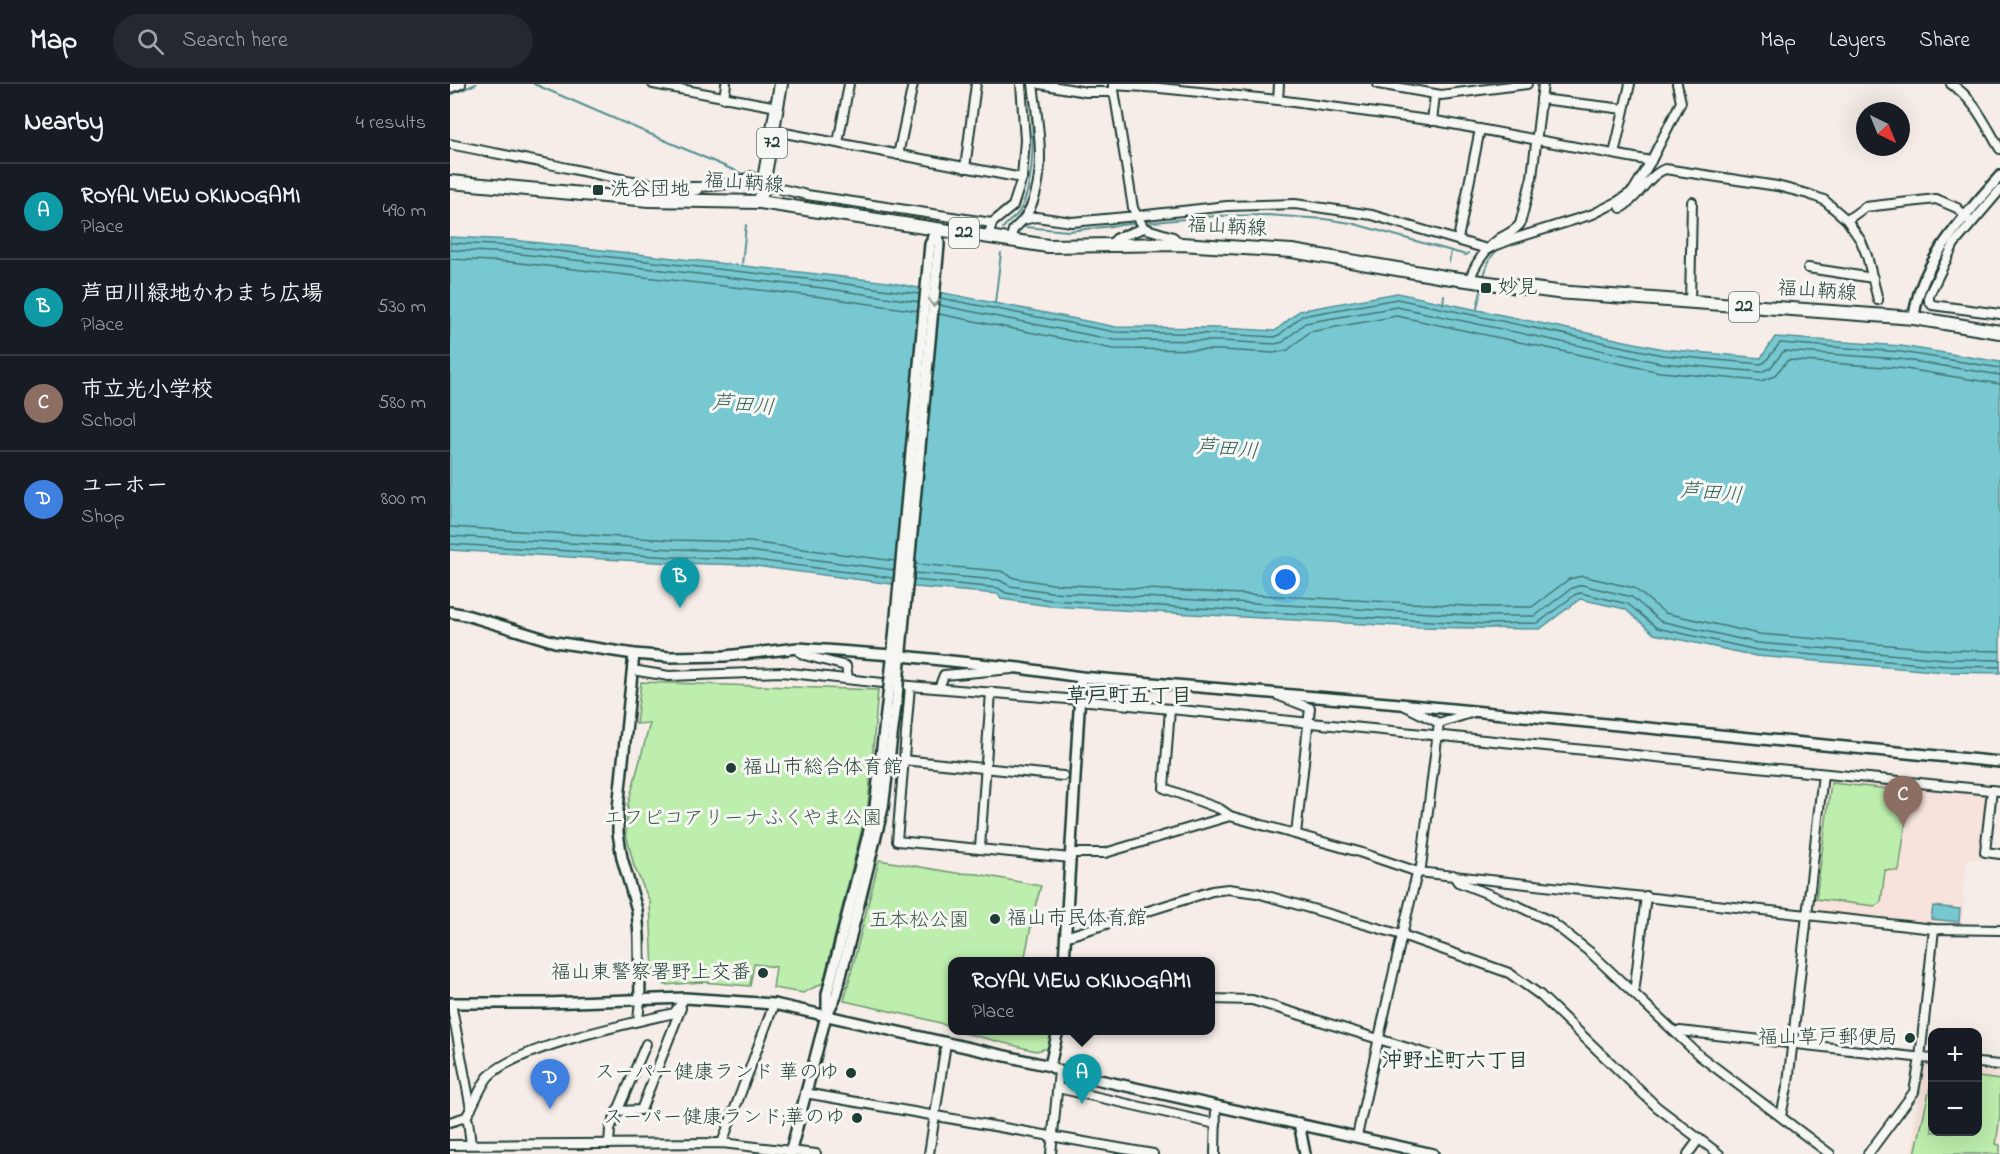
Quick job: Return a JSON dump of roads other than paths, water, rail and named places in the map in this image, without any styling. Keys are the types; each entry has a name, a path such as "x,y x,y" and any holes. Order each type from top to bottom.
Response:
{"main road":[{"name":"72","path":"760,202 781,84"},
{"name":"福山鞆線","path":"450,182 760,202 1048,246 1181,244 1292,251 1478,282 1557,292 1914,318 2000,332"}],"street":[{"path":"450,88 461,84"},
{"path":"653,84 777,107"},
{"path":"724,98 726,84"},
{"path":"838,143 849,84"},
{"path":"898,155 912,84"},
{"path":"965,168 976,84"},
{"path":"988,238 992,223 1014,207 1022,178 1025,140 1021,84"},
{"path":"1010,241 1013,230 1030,208 1040,169 1040,138 1033,84"},
{"path":"1040,84 1086,92 1113,87 1216,93 1278,100 1432,121 1651,161"},
{"path":"1278,100 1279,84"},
{"path":"1378,84 1400,86 1435,95 1527,84"},
{"path":"1478,282 1474,268 1487,249 1500,238 1517,229 1520,224 1532,177 1543,84"},
{"path":"1614,154 1630,84"},
{"path":"1014,207 1024,218 1072,222 1141,222 1227,206 1295,204 1372,215 1487,249 1593,214 1617,202 1633,190 1651,161 1681,102 1677,84"},
{"path":"1951,84 1970,100 2000,149"},
{"path":"1113,87 1133,208 1141,222 1173,237 1181,244"},
{"path":"1432,121 1435,95"},
{"path":"1541,99 1624,109"},
{"path":"1458,239 1480,129"},
{"path":"774,131 1022,178"},
{"path":"450,144 644,184 707,187"},
{"path":"1617,202 1621,208 1630,203 1657,172 1665,169 1777,186 1824,200 1847,220 1861,241 1874,279 1878,300"},
{"path":"592,174 649,196 688,192 748,178"},
{"path":"2000,176 1954,244 1929,295 1929,301 1932,304 2000,314"},
{"path":"764,184 807,195 992,223"},
{"path":"1914,318 1916,303 1929,272 1947,239 2000,190"},
{"path":"1847,220 1865,207 1936,200 1957,208 1969,220"},
{"path":"1690,303 1692,202"},
{"path":"1110,245 1141,222"},
{"path":"790,1153 826,1016 827,994 875,807 893,697 938,228"},
{"path":"1808,268 1874,279"},
{"path":"450,612 555,642 634,654 670,657 725,656 798,648 897,654 1081,677 1400,704 2000,762"},
{"path":"798,648 804,655 846,666 848,678"},
{"path":"634,654 618,809 618,833 622,858 637,910 640,999 638,1021"},
{"path":"939,688 944,675 987,673 1019,668"},
{"path":"632,670 669,676 781,672 1996,791 1985,852 2000,854"},
{"path":"1064,957 1081,677"},
{"path":"910,686 897,841 1071,856 1105,853 1230,816"},
{"path":"980,848 992,692"},
{"path":"1267,692 1310,708 1296,834"},
{"path":"1400,704 1439,723 1476,712"},
{"path":"1170,709 1164,788 1220,809 1230,816 1419,872 1934,929 2000,930"},
{"path":"1357,1136 1402,935 1422,867 1439,723"},
{"path":"903,760 1063,776"},
{"path":"1781,1116 1788,1083 1823,774"},
{"path":"1453,875 1458,882 1550,921 1591,953 1701,1056 1825,1152"},
{"path":"1065,937 1212,891 1228,889 1257,893 1402,935 1509,973 1540,995 1657,1107 1719,1154"},
{"path":"1634,993 1646,896"},
{"path":"1868,1154 1914,1092 1920,1058 1934,929"},
{"path":"450,1122 466,1117 488,1078 511,1059 638,1021 674,1013 685,998"},
{"path":"618,1111 641,1110 685,998"},
{"path":"471,1109 451,1003 685,998 774,1004 1050,1066 1059,1071 1427,1153"},
{"path":"1215,999 1252,1000 1454,1062"},
{"path":"722,1143 774,1004"},
{"path":"1676,1033 1680,1031 1928,1059"},
{"path":"1050,1066 1057,1035"},
{"path":"929,1154 946,1043"},
{"path":"609,1144 610,1129 646,1044"},
{"path":"1982,1063 2000,1065"},
{"path":"1051,1154 1059,1071"},
{"path":"1058,1088 1216,1124"},
{"path":"805,1094 1153,1154"},
{"path":"1215,1154 1216,1106"},
{"path":"466,1117 471,1144"},
{"path":"1299,1124 1305,1154"},
{"path":"1688,1154 1699,1139"},
{"path":"450,1145 722,1143 745,1150 816,1154"}],"water":[{"name":"芦田川","path":"450,237 513,240 888,282 1116,327 1275,331 1299,311 1397,293 1663,349 1761,358 1775,337 1901,346 2000,362 2000,673 1946,672 1756,656 1654,634 1625,609 1580,599 1540,629 1417,627 1050,606 1001,599 998,594 915,587 748,565 450,550"},
{"path":"1933,906 1960,909 1959,922 1931,919"}],"waterway":[{"path":"450,95 476,84"},
{"path":"534,84 745,175"},
{"path":"1003,228 1019,212 1029,184 1033,131 1028,84"},
{"path":"1647,178 1673,127"},
{"path":"1483,279 1491,258 1500,248 1603,215 1613,209"},
{"path":"1144,223 1215,216 1267,215 1324,219 1351,223 1466,255 1468,253"},
{"path":"1025,227 1068,231 1139,223"},
{"path":"742,265 746,225"},
{"path":"1449,262 1451,251"},
{"path":"995,303 1001,253"},
{"path":"1477,308 1482,287"},
{"path":"1443,304 1444,295"}],"place":[{"name":"洗谷団地","path":"598,190"},
{"name":"妙見","path":"1486,288"},
{"name":"芦田川緑地かわまち広場","path":"680,608"},
{"name":"福山市総合体育館","path":"731,768"},
{"name":"市立光小学校","path":"1903,826"},
{"name":"福山市民体育館","path":"995,919"},
{"name":"福山東警察署野上交番","path":"763,973"},
{"name":"福山草戸郵便局","path":"1910,1038"},
{"name":"スーパー健康ランド 華のゆ","path":"851,1073"},
{"name":"ROYAL VIEW OKINOGAMI","path":"1082,1104"},
{"name":"ユーホー","path":"550,1109"},
{"name":"スーパー健康ランド;華のゆ","path":"857,1118"}],"district":[{"name":"草戸町五丁目","path":"1129,697"},
{"name":"沖野上町六丁目","path":"1455,1062"}],"park label":[{"name":"エフピコアリーナふくやま公園","path":"743,819"},
{"name":"五本松公園","path":"919,921"}]}
